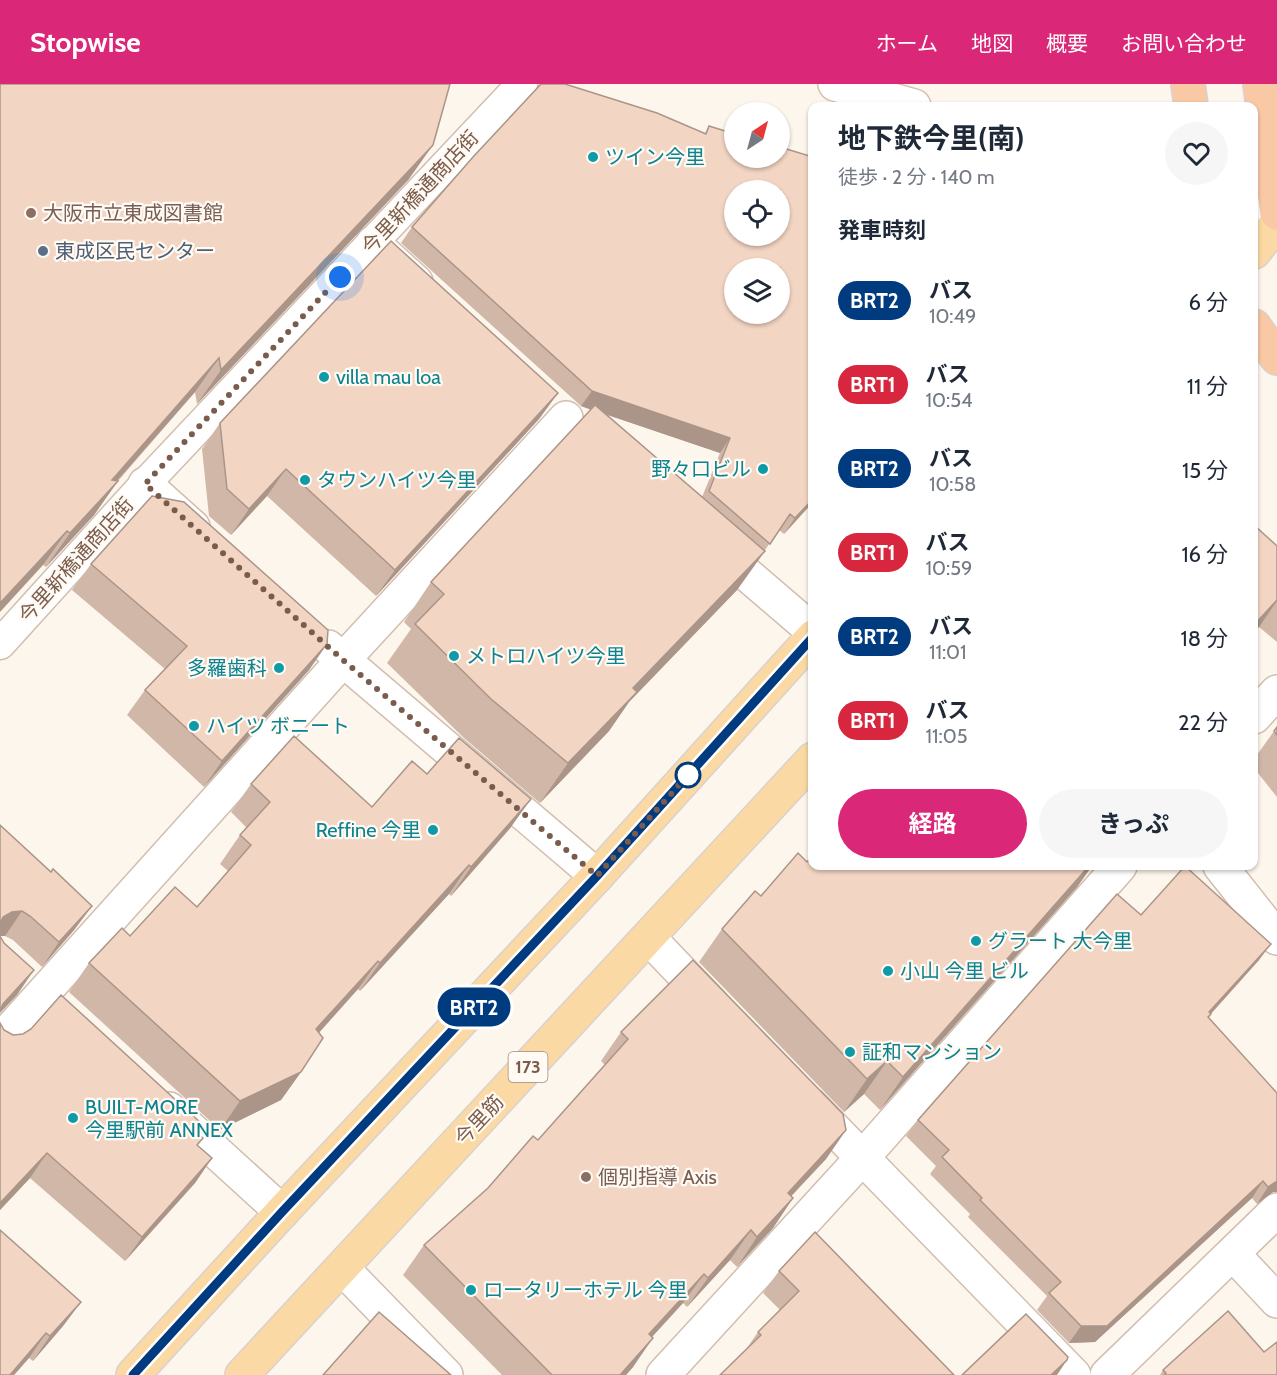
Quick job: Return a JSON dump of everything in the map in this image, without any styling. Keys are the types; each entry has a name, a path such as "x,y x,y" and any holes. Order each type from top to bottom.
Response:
{"highway":[{"path":"1188,84 1190,102"},
{"path":"1260,84 1277,213"},
{"path":"1258,332 1277,358"}],"main road":[{"path":"1258,247 1277,222"},
{"path":"133,1375 282,1212 597,876 808,643"},
{"name":"今里筋","path":"242,1375 808,764"}],"street":[{"name":"今里新橋通商店街","path":"0,644 145,484 522,84"},
{"path":"835,84 900,102"},
{"path":"1258,216 1277,222"},
{"path":"373,243 435,298"},
{"path":"0,1041 343,660 557,410 592,441"},
{"path":"145,484 214,545"},
{"path":"696,531 808,627"},
{"path":"308,629 597,876"},
{"path":"1258,713 1277,692"},
{"path":"663,1375 863,1157 1116,870"},
{"path":"1223,870 1277,938"},
{"path":"649,938 732,1024"},
{"path":"18,969 69,1016"},
{"path":"789,1082 1074,1375"},
{"path":"145,1087 282,1212"},
{"path":"1107,1375 1277,1210"},
{"path":"1233,1254 1277,1301"},
{"path":"342,1268 446,1375"}],"building":[{"path":"0,84 450,84 433,145 221,370 219,358 112,480 118,481 70,533 67,531 0,603"},
{"path":"541,84 565,84 657,113 706,134 709,126 724,131 724,168 790,168 790,150 808,155 808,504 795,518 790,514 770,544 709,491 730,438 592,391 412,227 473,157"},
{"path":"391,241 558,393 395,570 286,469 249,509 227,489 220,423"},
{"path":"595,405 765,551 633,688 637,692 568,763 491,699 415,624 444,594 431,582"},
{"path":"152,496 184,502 328,630 327,644 222,761 145,690 187,646 91,564"},
{"path":"1258,529 1277,546 1277,600 1258,621"},
{"path":"294,736 372,807 412,761 427,774 459,738 531,799 471,867 469,865 316,1029 323,1038 301,1072 240,1101 89,963 122,928 130,936 175,887 197,907 251,845 240,835 270,802 251,784"},
{"path":"0,825 51,872 53,869 92,906 59,942 22,911 12,912 3,917 0,924"},
{"path":"798,853 808,861 808,870 1085,870 903,1077 887,1061 867,1079 722,929 755,891 761,896"},
{"path":"1181,870 1189,870 1271,944 1209,1012 1211,1014 1208,1017 1277,1093 1277,1181 1268,1187 1263,1181 1107,1326 1081,1326 1049,1293 1061,1282 980,1200 982,1198 942,1157 949,1150 918,1120 1117,894 1141,915"},
{"path":"0,936 4,943 34,970 3,1004 0,1011"},
{"path":"693,960 843,1114 846,1130 788,1193 793,1198 757,1237 751,1230 708,1278 704,1274 649,1334 653,1338 620,1375 552,1375 424,1245 488,1188 533,1136 538,1140 628,1039 621,1032"},
{"path":"61,995 201,1123 192,1128 203,1138 197,1145 212,1158 142,1237 47,1153 0,1203 0,1023 4,1030 13,1035 23,1034 31,1029"},
{"path":"0,1230 81,1302 50,1336 46,1333 10,1375 0,1375"},
{"path":"815,1232 954,1375 720,1375 761,1335 758,1332 799,1291 779,1271"},
{"path":"1228,1311 1264,1352 1277,1342 1277,1375 1164,1375 1166,1373 1163,1370"},
{"path":"379,1312 451,1375 323,1375"},
{"path":"1026,1314 1068,1357 1067,1360 1051,1375 962,1375"}],"bus line":[{"name":"BRT2","path":"133,1375 282,1212 597,876 808,643"}],"place":[{"name":"ツイン今里","path":"593,157"},
{"name":"大阪市立東成図書館","path":"31,213"},
{"name":"東成区民センター","path":"43,251"},
{"name":"villa mau loa","path":"324,377"},
{"name":"野々口ビル","path":"763,469"},
{"name":"タウンハイツ今里","path":"305,480"},
{"name":"メトロハイツ今里","path":"454,656"},
{"name":"多羅歯科","path":"279,668"},
{"name":"ハイツ ボニート","path":"194,726"},
{"name":"Reffine 今里","path":"433,830"},
{"name":"グラート 大今里","path":"976,941"},
{"name":"小山 今里 ビル","path":"888,971"},
{"name":"証和マンション","path":"850,1052"},
{"name":"BUILT-MORE 今里駅前 ANNEX","path":"73,1118"},
{"name":"個別指導 Axis","path":"586,1177"},
{"name":"ロータリーホテル 今里","path":"471,1290"}],"route":[{"path":"340,277 145,484 343,660 597,876 688,775"}]}
